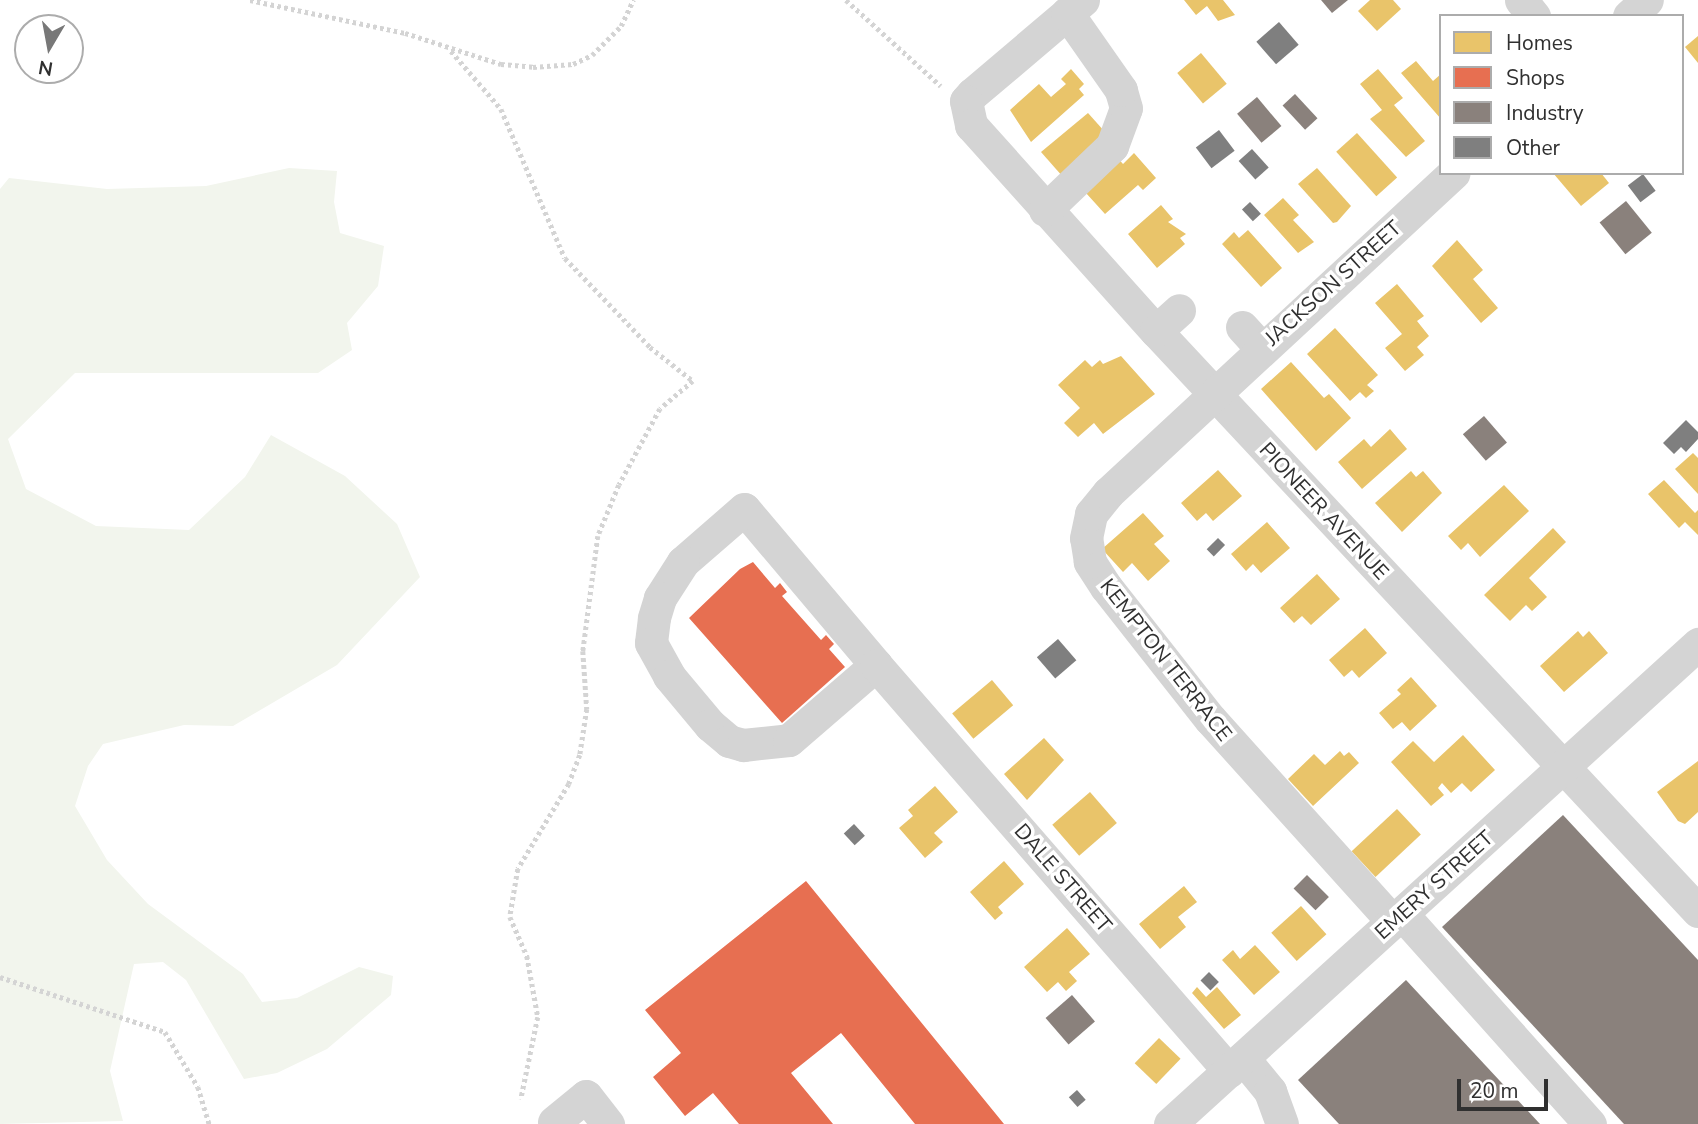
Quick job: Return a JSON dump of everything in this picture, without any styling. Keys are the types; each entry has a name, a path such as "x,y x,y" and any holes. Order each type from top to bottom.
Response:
{"street":[{"path":"1521,0 1532,14"},
{"path":"1631,14 1647,0"},
{"path":"967,101 1075,7 1121,90 1126,108 1112,146 1045,210"},
{"name":"PIONEER AVENUE","path":"967,101 971,125 983,142 1045,210 1168,320 1213,392 1698,911"},
{"name":"JACKSON STREET","path":"1213,392 1251,337 1452,175"},
{"name":"KEMPTON TERRACE","path":"1213,392 1097,504 1086,538 1090,562 1210,719 1590,1124"},
{"name":"DALE STREET","path":"886,676 789,740 743,745 729,741 709,725 668,676 651,643 654,618 660,598 683,562 744,509 886,676 1236,1064 1270,1091 1282,1124"},
{"name":"EMERY STREET","path":"1170,1124 1698,644"},
{"path":"554,1122 586,1096 608,1124"}],"path":[{"path":"250,0 405,33 451,51 501,64 573,64 592,55 621,26 633,0"},
{"path":"846,0 908,60 967,101"},
{"path":"451,51 500,109 565,258 650,347 693,380 660,409 619,485 598,536 583,651 587,709 580,754 569,784 518,869 510,917 527,956 538,1017 521,1100"},
{"path":"0,977 165,1032 198,1087 209,1124"}],"shaded area":[{"path":"289,168 337,171 334,202 340,233 384,246 378,286 347,323 352,350 318,373 75,373 8,439 26,489 96,526 189,530 245,477 271,435 345,476 397,524 420,577 337,665 233,726 184,725 103,744 88,766 75,806 107,860 148,904 243,974 262,1002 297,998 359,967 393,976 391,995 327,1049 277,1073 244,1079 186,980 163,962 134,964 110,1071 123,1121 0,1124 0,189 9,178 107,189 206,186"}],"building: Homes":[{"path":"1184,0 1223,0 1235,15 1218,21 1207,6 1196,15"},
{"path":"1370,0 1393,0 1401,9 1377,31 1358,11"},
{"path":"1698,36 1698,63 1685,47"},
{"path":"1201,53 1227,84 1203,104 1177,73"},
{"path":"1416,61 1433,81 1439,76 1439,117 1401,73"},
{"path":"1071,69 1084,84 1079,89 1084,95 1031,142 1010,110 1039,84 1051,97 1066,84 1061,79"},
{"path":"1378,69 1403,98 1394,105 1425,141 1406,157 1370,119 1382,110 1360,84"},
{"path":"1088,113 1105,132 1063,177 1041,152"},
{"path":"1357,133 1397,178 1376,196 1336,152"},
{"path":"1134,153 1156,178 1143,190 1138,185 1105,214 1086,193 1116,156 1123,164"},
{"path":"1317,168 1351,206 1337,222 1333,223 1298,184"},
{"path":"1555,175 1603,175 1609,183 1581,206"},
{"path":"1283,198 1299,215 1293,220 1314,242 1298,253 1264,215"},
{"path":"1161,205 1173,219 1168,222 1186,234 1180,238 1185,244 1157,268 1128,234"},
{"path":"1248,230 1282,268 1261,287 1222,244 1234,232 1239,238"},
{"path":"1457,240 1483,270 1473,279 1498,308 1481,323 1432,266"},
{"path":"1397,284 1424,316 1417,321 1429,336 1417,347 1424,355 1405,371 1385,348 1402,334 1375,303"},
{"path":"1335,328 1378,375 1367,385 1374,391 1366,398 1360,392 1350,401 1307,354"},
{"path":"1121,356 1155,394 1103,434 1094,423 1078,437 1064,423 1080,408 1058,385 1085,360 1092,367 1100,360 1103,364"},
{"path":"1291,362 1324,398 1329,394 1351,418 1316,451 1261,389"},
{"path":"1390,429 1407,449 1362,489 1338,462 1364,439 1371,447"},
{"path":"1693,453 1698,458 1698,494 1675,469"},
{"path":"1218,470 1242,496 1213,521 1206,513 1197,521 1181,503"},
{"path":"1411,471 1416,477 1423,471 1442,493 1402,532 1375,503"},
{"path":"1664,480 1695,513 1698,510 1698,535 1685,522 1679,528 1648,494"},
{"path":"1504,485 1529,511 1480,557 1468,543 1461,550 1448,536"},
{"path":"1143,513 1164,536 1154,544 1170,561 1148,581 1132,563 1123,572 1102,549"},
{"path":"1267,522 1290,548 1261,573 1253,564 1246,571 1231,554"},
{"path":"1553,528 1566,542 1529,578 1547,597 1532,611 1526,605 1510,621 1484,595"},
{"path":"1317,574 1340,599 1311,625 1302,616 1294,623 1280,608"},
{"path":"1365,628 1387,653 1359,678 1352,670 1344,677 1329,660"},
{"path":"1578,631 1583,637 1589,631 1608,653 1564,692 1540,666"},
{"path":"1411,677 1437,706 1410,731 1402,722 1393,729 1379,713 1401,694 1397,690"},
{"path":"992,680 1013,705 973,739 952,713"},
{"path":"1463,735 1495,770 1471,792 1462,783 1451,793 1442,783 1438,788 1444,795 1431,806 1391,762 1413,741 1434,762"},
{"path":"1044,738 1064,760 1027,800 1004,774"},
{"path":"1340,751 1344,756 1349,752 1359,763 1313,806 1288,779 1314,754 1325,765"},
{"path":"1698,761 1698,812 1685,824 1678,821 1657,792"},
{"path":"935,786 958,812 934,833 943,842 925,858 899,828 913,816 908,810"},
{"path":"1090,792 1117,823 1079,856 1052,825"},
{"path":"1397,809 1421,835 1376,877 1352,851"},
{"path":"1004,861 1024,884 998,907 1003,913 995,920 970,892"},
{"path":"1184,886 1197,902 1178,917 1186,927 1160,949 1139,924"},
{"path":"1301,906 1326,934 1297,961 1271,933"},
{"path":"1067,928 1090,954 1069,972 1077,981 1066,991 1058,982 1047,992 1024,967"},
{"path":"1255,945 1280,972 1254,995 1222,960 1233,950 1240,959"},
{"path":"1197,987 1206,997 1217,987 1241,1015 1224,1029 1192,993"},
{"path":"1159,1038 1181,1059 1156,1084 1135,1063"}],"building: Shops":[{"path":"753,562 775,588 780,583 787,592 782,596 821,640 826,635 834,644 829,649 845,667 782,723 689,618 740,569"},
{"path":"806,881 1004,1124 915,1124 841,1033 791,1073 833,1124 739,1124 713,1093 685,1116 653,1077 681,1053 645,1010"}],"building: Industry":[{"path":"1321,0 1348,0 1332,13"},
{"path":"1295,94 1318,118 1305,130 1283,106"},
{"path":"1257,97 1281,126 1262,143 1237,114"},
{"path":"1626,201 1652,233 1625,254 1600,222"},
{"path":"1484,416 1507,442 1486,461 1463,434"},
{"path":"1563,815 1698,960 1698,1124 1624,1124 1442,927"},
{"path":"1307,875 1329,897 1315,910 1294,888"},
{"path":"1406,980 1540,1124 1339,1124 1298,1080"},
{"path":"1072,995 1095,1021 1069,1044 1046,1018"}],"building: Other":[{"path":"1279,22 1299,45 1276,64 1256,42"},
{"path":"1219,130 1235,151 1211,168 1196,147"},
{"path":"1252,149 1269,168 1255,180 1239,161"},
{"path":"1644,175 1656,191 1640,202 1628,185"},
{"path":"1250,202 1261,214 1253,221 1242,210"},
{"path":"1686,420 1698,432 1698,439 1686,452 1681,447 1674,454 1663,443"},
{"path":"1218,538 1225,545 1214,556 1207,549"},
{"path":"1058,639 1076,660 1055,679 1037,657"},
{"path":"854,824 865,836 855,845 844,834"},
{"path":"1209,972 1219,982 1210,990 1201,980"},
{"path":"1077,1090 1086,1100 1078,1107 1069,1097"}]}
